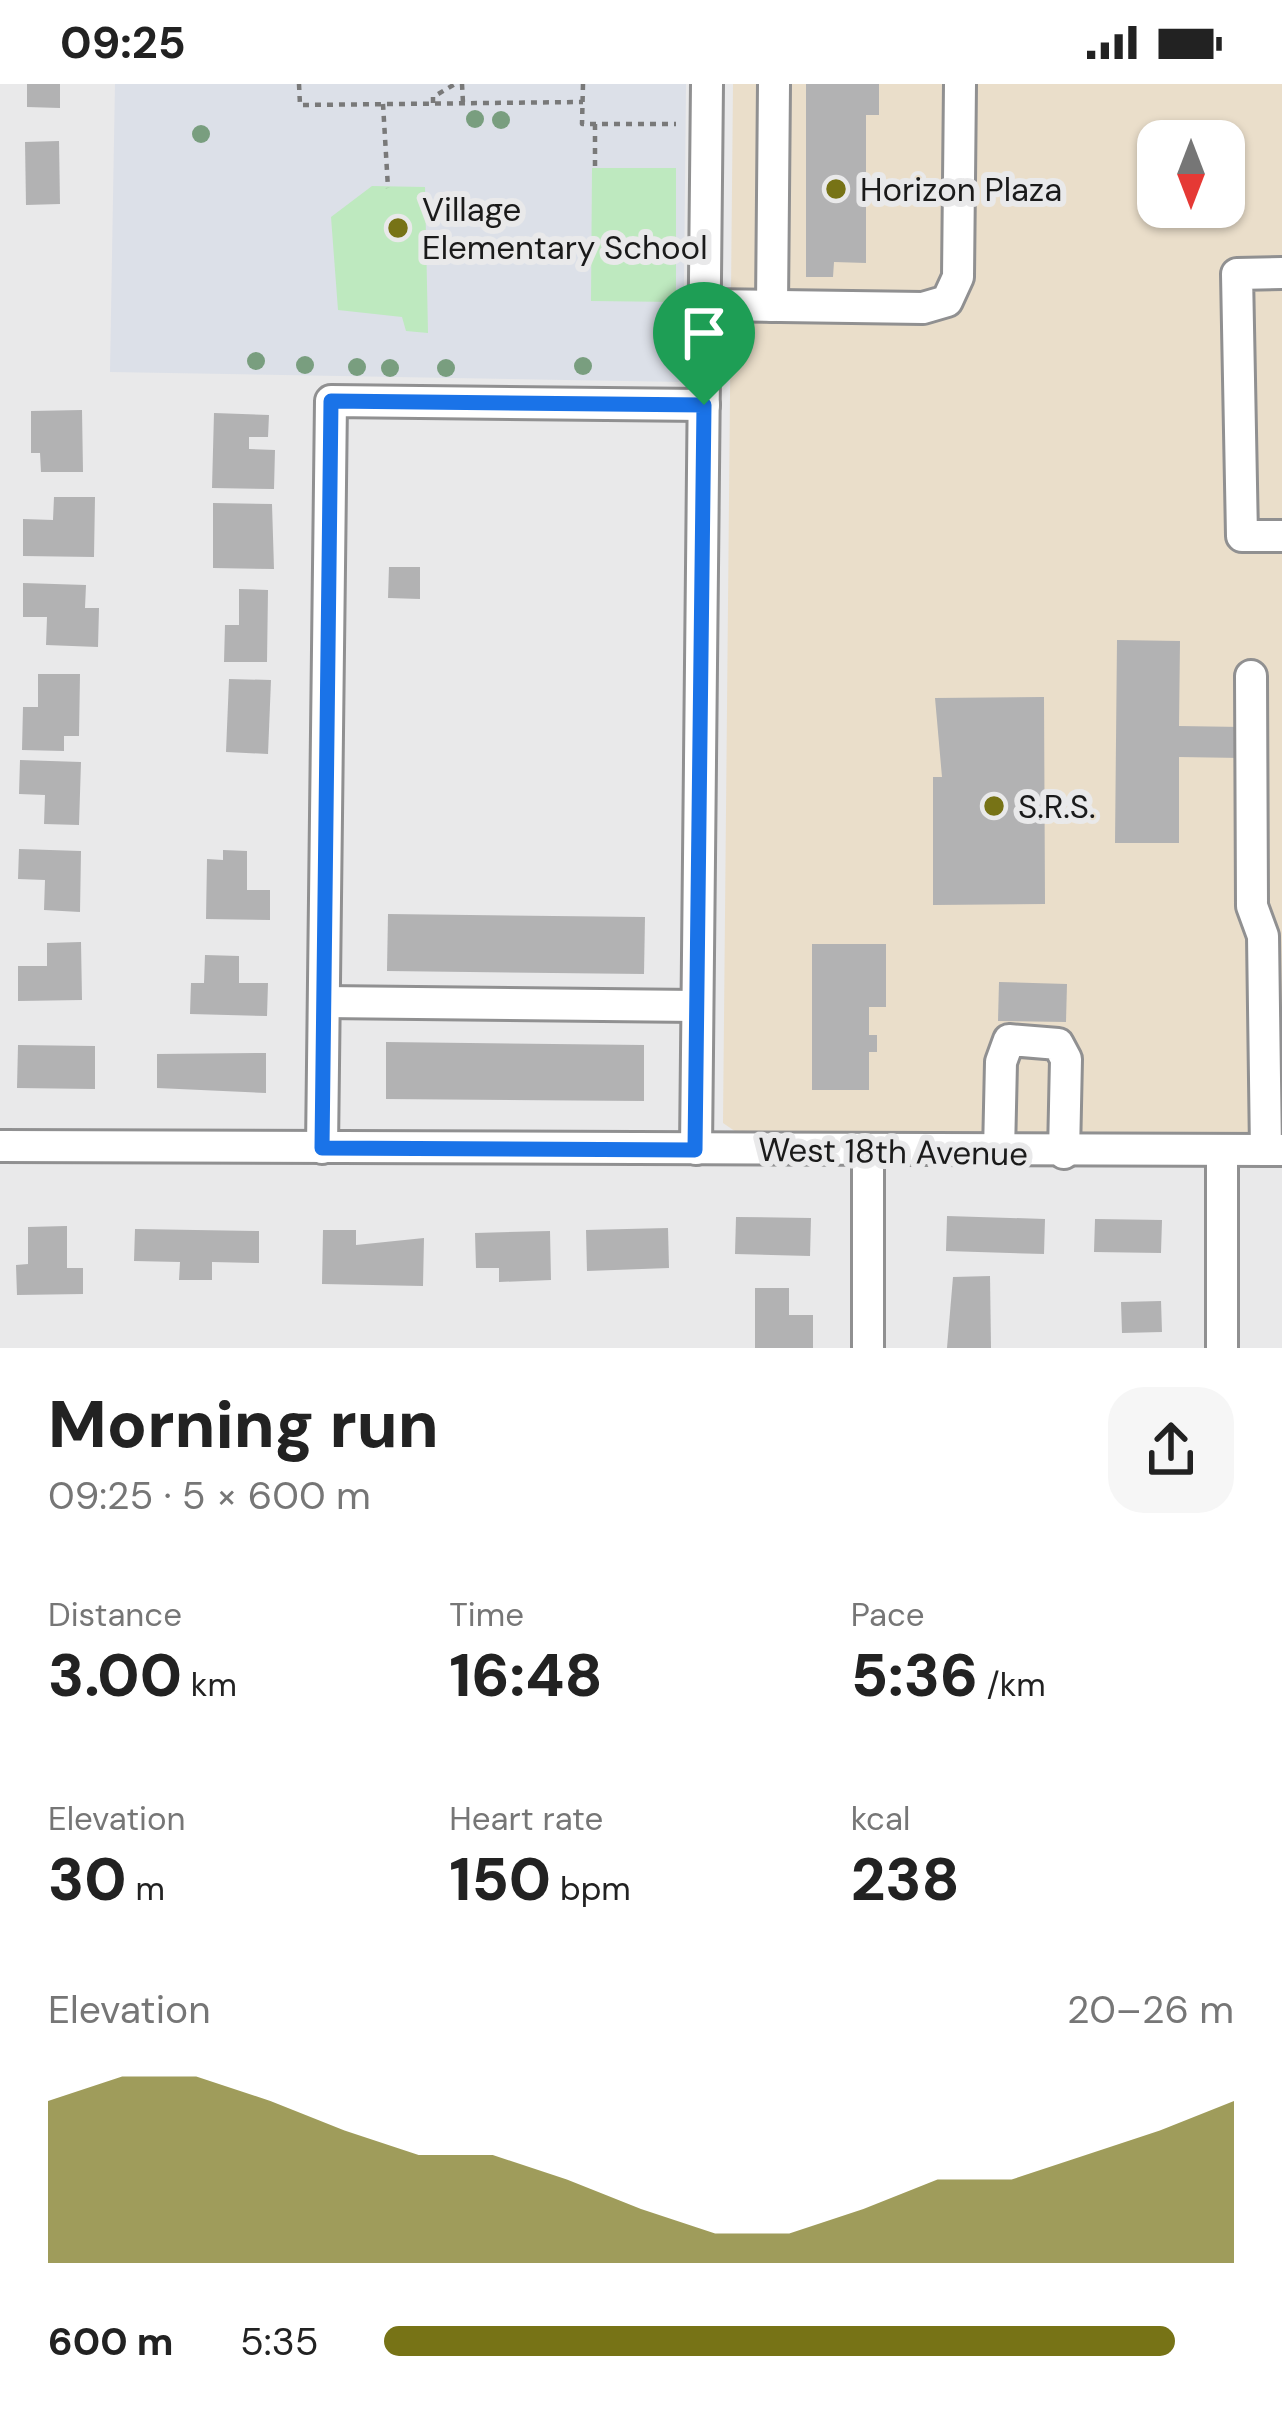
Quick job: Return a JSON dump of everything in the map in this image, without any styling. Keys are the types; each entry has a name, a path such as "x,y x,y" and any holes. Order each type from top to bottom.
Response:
{"street":[{"path":"695,1150 707,84"},
{"path":"772,306 774,84"},
{"path":"705,305 923,308 947,301 958,278 960,84"},
{"path":"1282,273 1237,274 1242,536 1282,536"},
{"path":"322,1148 331,401 704,405"},
{"path":"1251,676 1252,906 1263,936 1274,1150"},
{"path":"324,1002 697,1006"},
{"path":"999,1152 1001,1062 1010,1040 1038,1038 1058,1044 1066,1059 1064,1153"},
{"name":"West 18th Avenue","path":"0,1146 1064,1153 1274,1150"},
{"path":"868,1150 868,1348"},
{"path":"1222,1151 1222,1348"}],"path":[{"path":"299,84 300,105 583,102"},
{"path":"433,104 433,97 458,84 463,104"},
{"path":"583,84 582,124 676,124"},
{"path":"383,104 388,188"},
{"path":"595,124 596,168"}],"shaded area":[{"name":"Village Elementary School","path":"115,84 686,84 683,382 110,372"},
{"path":"733,84 1282,84 1282,1140 742,1136 723,1123"}],"green space":[{"path":"592,168 676,168 676,302 591,301"},
{"path":"372,186 425,187 428,333 406,331 402,317 338,310 331,217"}],"building":[{"path":"27,84 60,84 60,108 27,107"},
{"name":"Horizon Plaza","path":"806,84 879,84 879,115 866,115 866,263 834,262 833,277 806,277"},
{"path":"59,141 60,204 26,205 25,142"},
{"path":"82,410 83,472 41,472 40,453 31,453 31,411"},
{"path":"214,413 269,415 268,437 249,437 249,449 275,450 274,489 212,488"},
{"path":"54,497 95,497 94,557 23,556 23,519 53,520"},
{"path":"213,503 272,504 274,569 213,568"},
{"path":"389,567 420,567 420,599 388,598"},
{"path":"23,583 86,585 85,608 99,608 98,647 46,645 47,617 23,617"},
{"path":"239,589 268,590 267,662 224,662 225,625 239,625"},
{"path":"1117,640 1180,641 1179,726 1242,727 1242,758 1179,757 1179,843 1115,843"},
{"path":"38,674 80,674 79,736 64,736 64,751 22,750 23,707 38,707"},
{"path":"229,679 271,680 268,754 226,752"},
{"path":"1044,697 1045,904 933,905 933,777 942,777 935,698"},
{"path":"20,760 81,762 79,825 44,824 45,795 19,794"},
{"path":"19,849 81,851 80,912 44,910 45,880 18,879"},
{"path":"223,850 247,851 247,890 270,890 270,920 206,919 207,859 223,860"},
{"path":"388,914 645,917 644,974 387,971"},
{"path":"81,942 82,1000 18,1001 18,966 47,966 47,943"},
{"path":"812,944 886,944 886,1007 869,1007 869,1035 877,1035 877,1052 869,1052 869,1090 812,1090"},
{"path":"205,955 239,956 239,983 268,983 267,1016 190,1014 191,983 204,983"},
{"path":"999,982 1067,984 1066,1022 998,1021"},
{"path":"386,1042 644,1045 644,1101 386,1099"},
{"path":"18,1045 95,1046 95,1089 17,1088"},
{"path":"266,1053 266,1093 157,1088 157,1054"},
{"path":"947,1216 1045,1219 1044,1254 946,1251"},
{"path":"736,1217 811,1218 810,1256 735,1254"},
{"path":"1095,1219 1162,1220 1161,1253 1094,1252"},
{"path":"67,1226 67,1268 83,1268 83,1294 17,1295 16,1265 28,1264 28,1227"},
{"path":"668,1228 669,1268 587,1271 586,1230"},
{"path":"135,1229 259,1231 259,1263 212,1262 212,1280 179,1280 180,1262 134,1261"},
{"path":"323,1230 356,1230 356,1245 424,1238 423,1286 322,1284"},
{"path":"550,1231 551,1280 499,1282 499,1268 476,1268 475,1233"},
{"path":"990,1276 991,1348 947,1348 953,1277"},
{"path":"755,1288 789,1288 789,1315 813,1315 813,1348 755,1348"},
{"path":"1161,1301 1162,1332 1122,1333 1121,1302"}],"place":[{"name":"Horizon Plaza","path":"836,189"},
{"name":"Village Elementary School","path":"398,228"},
{"name":"S.R.S.","path":"994,806"}],"route":[{"path":"331,401 704,405 695,1150 322,1148 331,401"}]}
